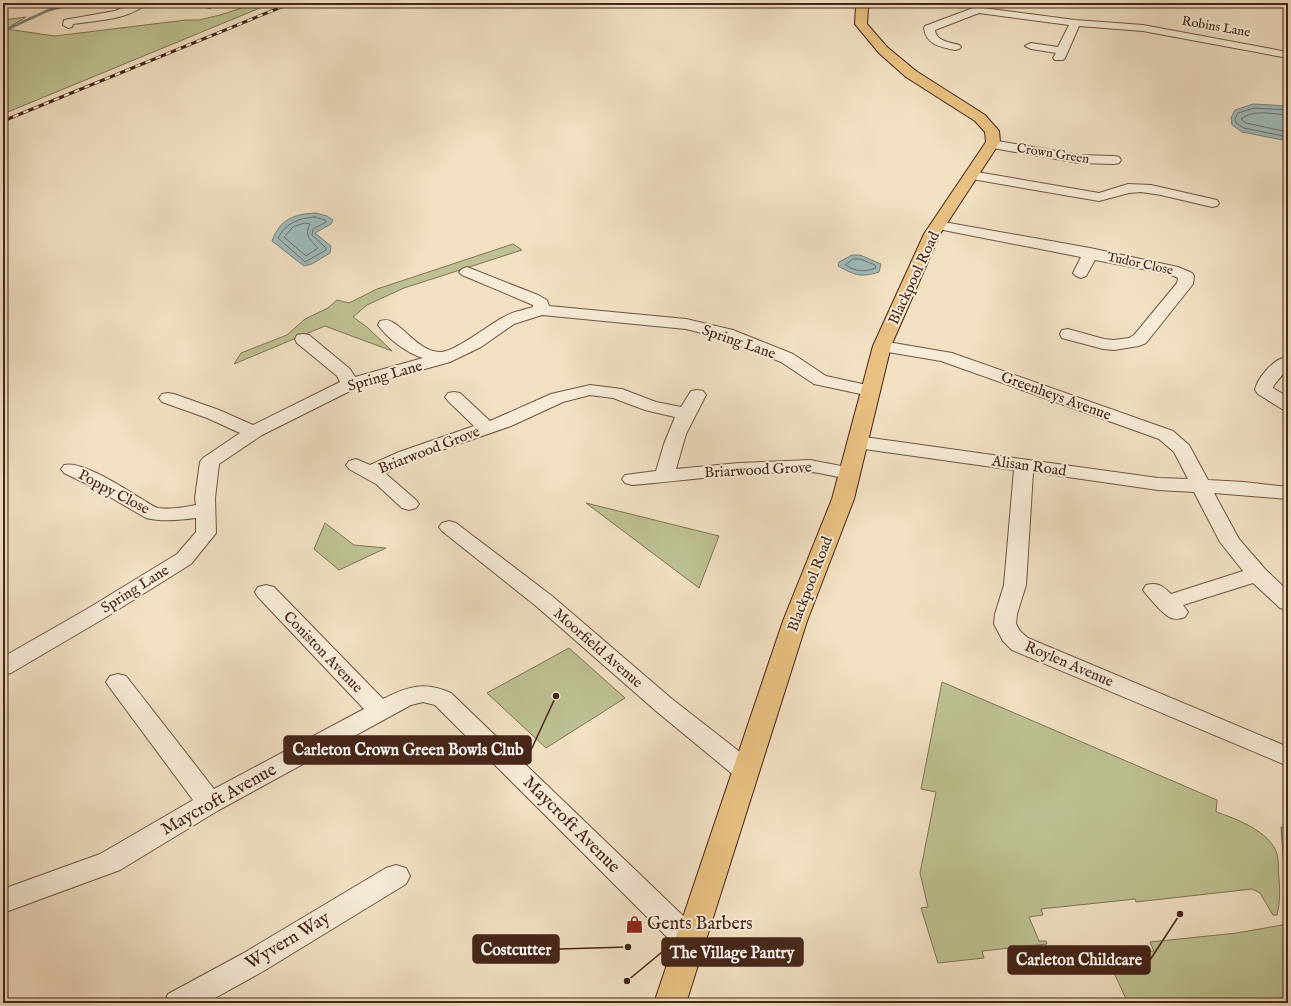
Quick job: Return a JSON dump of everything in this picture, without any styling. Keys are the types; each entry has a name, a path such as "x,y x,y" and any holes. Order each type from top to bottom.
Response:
{"main road":[{"path":"868,3 862,7 861,24 883,50 920,80 980,118 992,131 992,144"},
{"name":"Blackpool Road","path":"670,1003 795,621 843,499 882,346 916,266 938,225 992,144"}],"street":[{"path":"3,5 15,3"},
{"path":"66,22 123,11 136,7 142,3"},
{"path":"956,47 935,41 930,35 929,28 978,7"},
{"name":"Robins Lane","path":"978,7 1075,23 1143,28 1288,55"},
{"path":"123,11 133,18"},
{"path":"1031,46 1060,55 1075,23"},
{"name":"Crown Green","path":"992,144 1080,160 1114,160"},
{"path":"971,175 1099,197 1113,195 1123,189 1138,188 1212,203"},
{"name":"Tudor Close","path":"938,225 1173,270 1186,276 1185,284 1140,339 1121,345 1103,344 1081,334"},
{"name":"Tudor Close","path":"1082,273 1090,254"},
{"path":"467,272 484,281 526,295 541,303 542,310"},
{"name":"Spring Lane","path":"3,666 95,614 184,559 206,533 206,510 204,498 210,462 255,431 350,384 444,358 475,343 508,320 525,314 542,310 686,324 720,332 787,358 820,380 870,391"},
{"path":"386,326 410,347 430,356 444,358"},
{"path":"303,339 344,373 350,384"},
{"path":"1121,345 1134,357"},
{"name":"Greenheys Avenue","path":"882,346 927,353 946,358 1166,435 1182,449 1230,542 1256,574 1288,603"},
{"path":"1283,363 1265,384 1264,390 1288,405"},
{"name":"Briarwood Grove","path":"409,504 382,480 364,468 406,456 504,422 557,398 590,390 616,393 651,406 686,414"},
{"path":"665,476 669,454 686,414 697,395"},
{"name":"Briarwood Grove","path":"454,397 487,428"},
{"path":"168,398 213,414 241,427 255,431"},
{"name":"Alisan Road","path":"857,442 1158,484 1244,488 1288,493"},
{"name":"Briarwood Grove","path":"632,480 739,469 810,466 850,473"},
{"name":"Roylen Avenue","path":"1024,466 1016,585 1006,614 1005,624 1011,636 1020,644 1288,757"},
{"name":"Poppy Close","path":"70,469 98,482 153,514 180,514 206,510"},
{"name":"Moorfield Avenue","path":"449,527 544,601 664,704 745,770"},
{"path":"1166,602 1256,574"},
{"name":"Coniston Avenue","path":"266,592 381,712"},
{"path":"118,682 210,803"},
{"name":"Maycroft Avenue","path":"3,901 110,862 210,803 404,699 419,694 431,693 442,699 690,942"},
{"name":"Wyvern Way","path":"179,1003 252,963 396,876"}],"green space":[{"path":"257,3 272,3 3,114 3,20 26,17 6,29 55,36 186,20 199,20"},
{"path":"513,244 522,250 404,288 367,305 353,317 367,327 392,351 325,326 234,364 241,353 287,335 305,319 328,308 337,300 349,303 377,289"},
{"path":"586,503 719,536 699,588"},
{"path":"325,523 354,545 386,548 339,570 314,549"},
{"path":"569,648 625,698 546,748 487,693"},
{"path":"942,682 1217,800 1216,812 1251,827 1268,839 1273,846 1277,854 1280,888 1277,915 1273,915 1260,893 1252,889 1136,902 1135,899 1041,909 1043,915 1029,917 1039,941 1046,941 1047,944 982,951 984,958 938,963 921,908 928,907 920,873 936,792 921,789"},
{"path":"1281,827 1288,830 1288,924"},
{"path":"1288,924 1288,1003 1128,1003 1106,956 1127,954 1126,950 1131,949 1133,953 1154,951 1150,942 1237,933"}],"water":[{"path":"1253,104 1288,106 1288,141 1242,132 1232,125 1231,118 1235,110"},
{"path":"316,213 327,216 333,220 331,224 315,233 331,246 330,253 312,264 304,266 272,241 279,227 289,219 295,216"},
{"path":"852,255 860,255 881,264 879,272 867,275 858,275 838,266 839,262"}],"waterway":[{"path":"3,31 49,10 75,3"}],"railway":[{"path":"3,121 291,3"}],"place":[{"name":"Carleton Crown Green Bowls Club","path":"556,696"},
{"name":"Carleton Childcare","path":"1180,914"},
{"name":"Gents Barbers","path":"634,924"},
{"name":"Costcutter","path":"628,947"},
{"name":"The Village Pantry","path":"627,981"}]}
